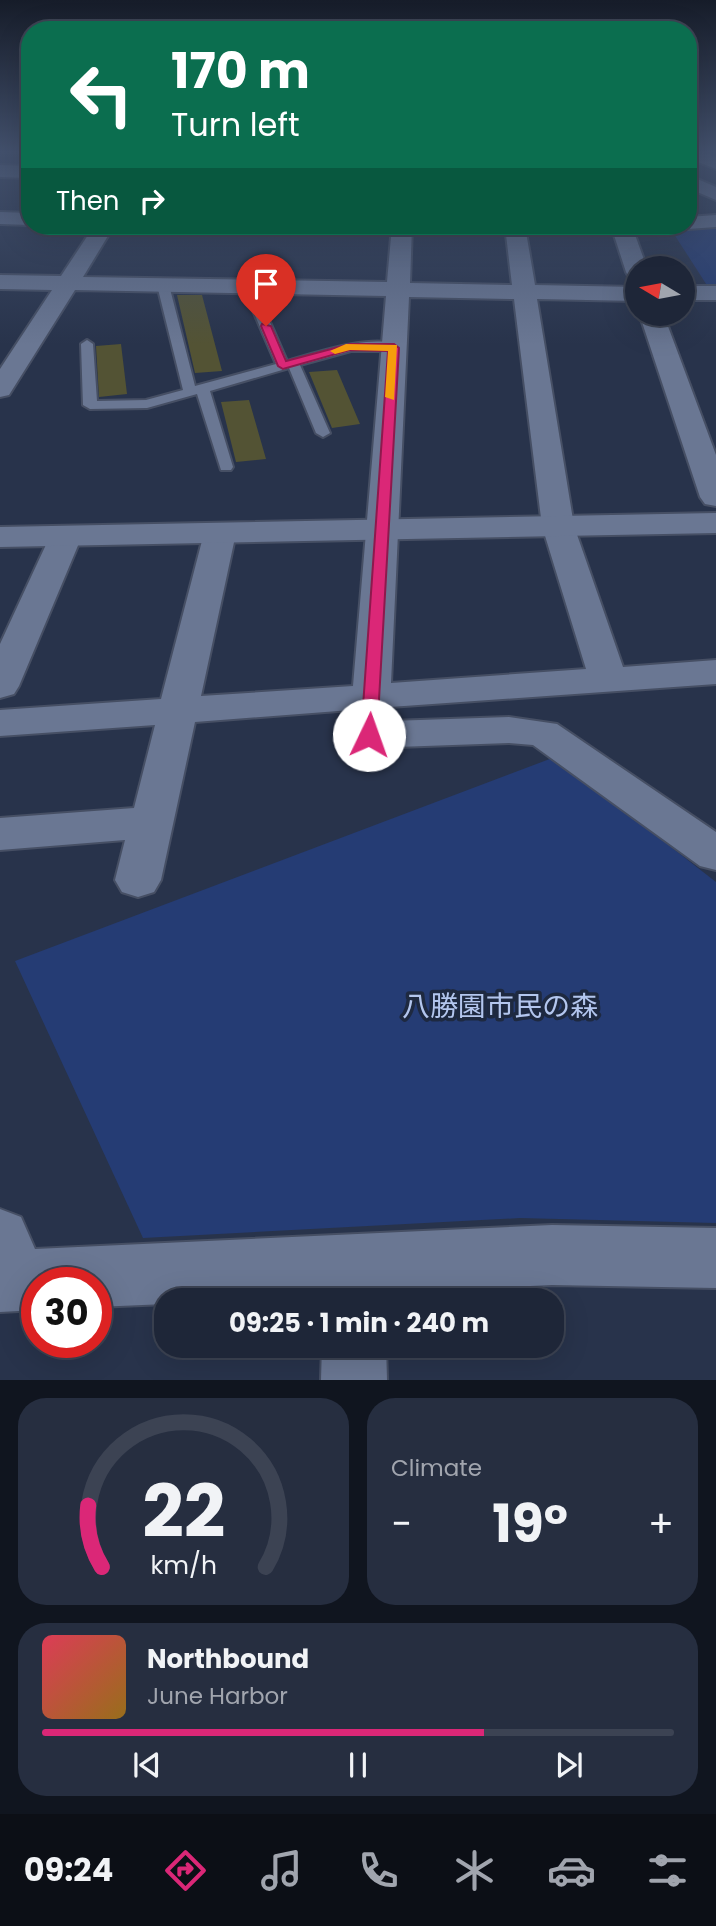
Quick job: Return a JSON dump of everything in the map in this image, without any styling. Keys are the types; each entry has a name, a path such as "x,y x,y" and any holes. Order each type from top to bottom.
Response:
{"street":[{"path":"0,218 21,219"},
{"path":"697,222 716,221"},
{"path":"0,389 9,361 98,235"},
{"path":"401,235 369,735 509,730 543,733 716,854"},
{"path":"515,235 558,526 608,679"},
{"path":"622,235 630,256"},
{"path":"0,282 625,294"},
{"path":"695,293 716,293"},
{"path":"656,326 716,497"},
{"path":"0,537 716,523"},
{"path":"138,880 220,533"},
{"path":"0,686 66,536"},
{"path":"0,723 716,672"},
{"path":"0,834 151,822"},
{"path":"6,1266 355,1282 552,1255 716,1258"},
{"path":"354,1358 354,1380"}],"lane":[{"path":"163,285 196,390 226,467"},
{"path":"257,306 323,433"},
{"path":"87,344 90,405 147,404 350,347 394,348"}],"green space":[{"path":"716,227 716,290 710,290 695,267 695,256 688,256 675,235 697,235 697,229"},
{"name":"八勝園市民の森","path":"555,757 716,882 716,1223 520,1218 143,1238 15,961"}],"building":[{"path":"177,295 202,295 222,371 195,373"},
{"path":"121,344 127,394 99,397 96,346"},
{"path":"337,370 360,424 332,428 309,372"},
{"path":"249,400 266,459 236,462 221,402"}],"slow traffic":[{"path":"335,351 350,347 394,348 390,397"}],"route":[{"path":"266,326 283,366 350,347 394,348 369,735"}]}
